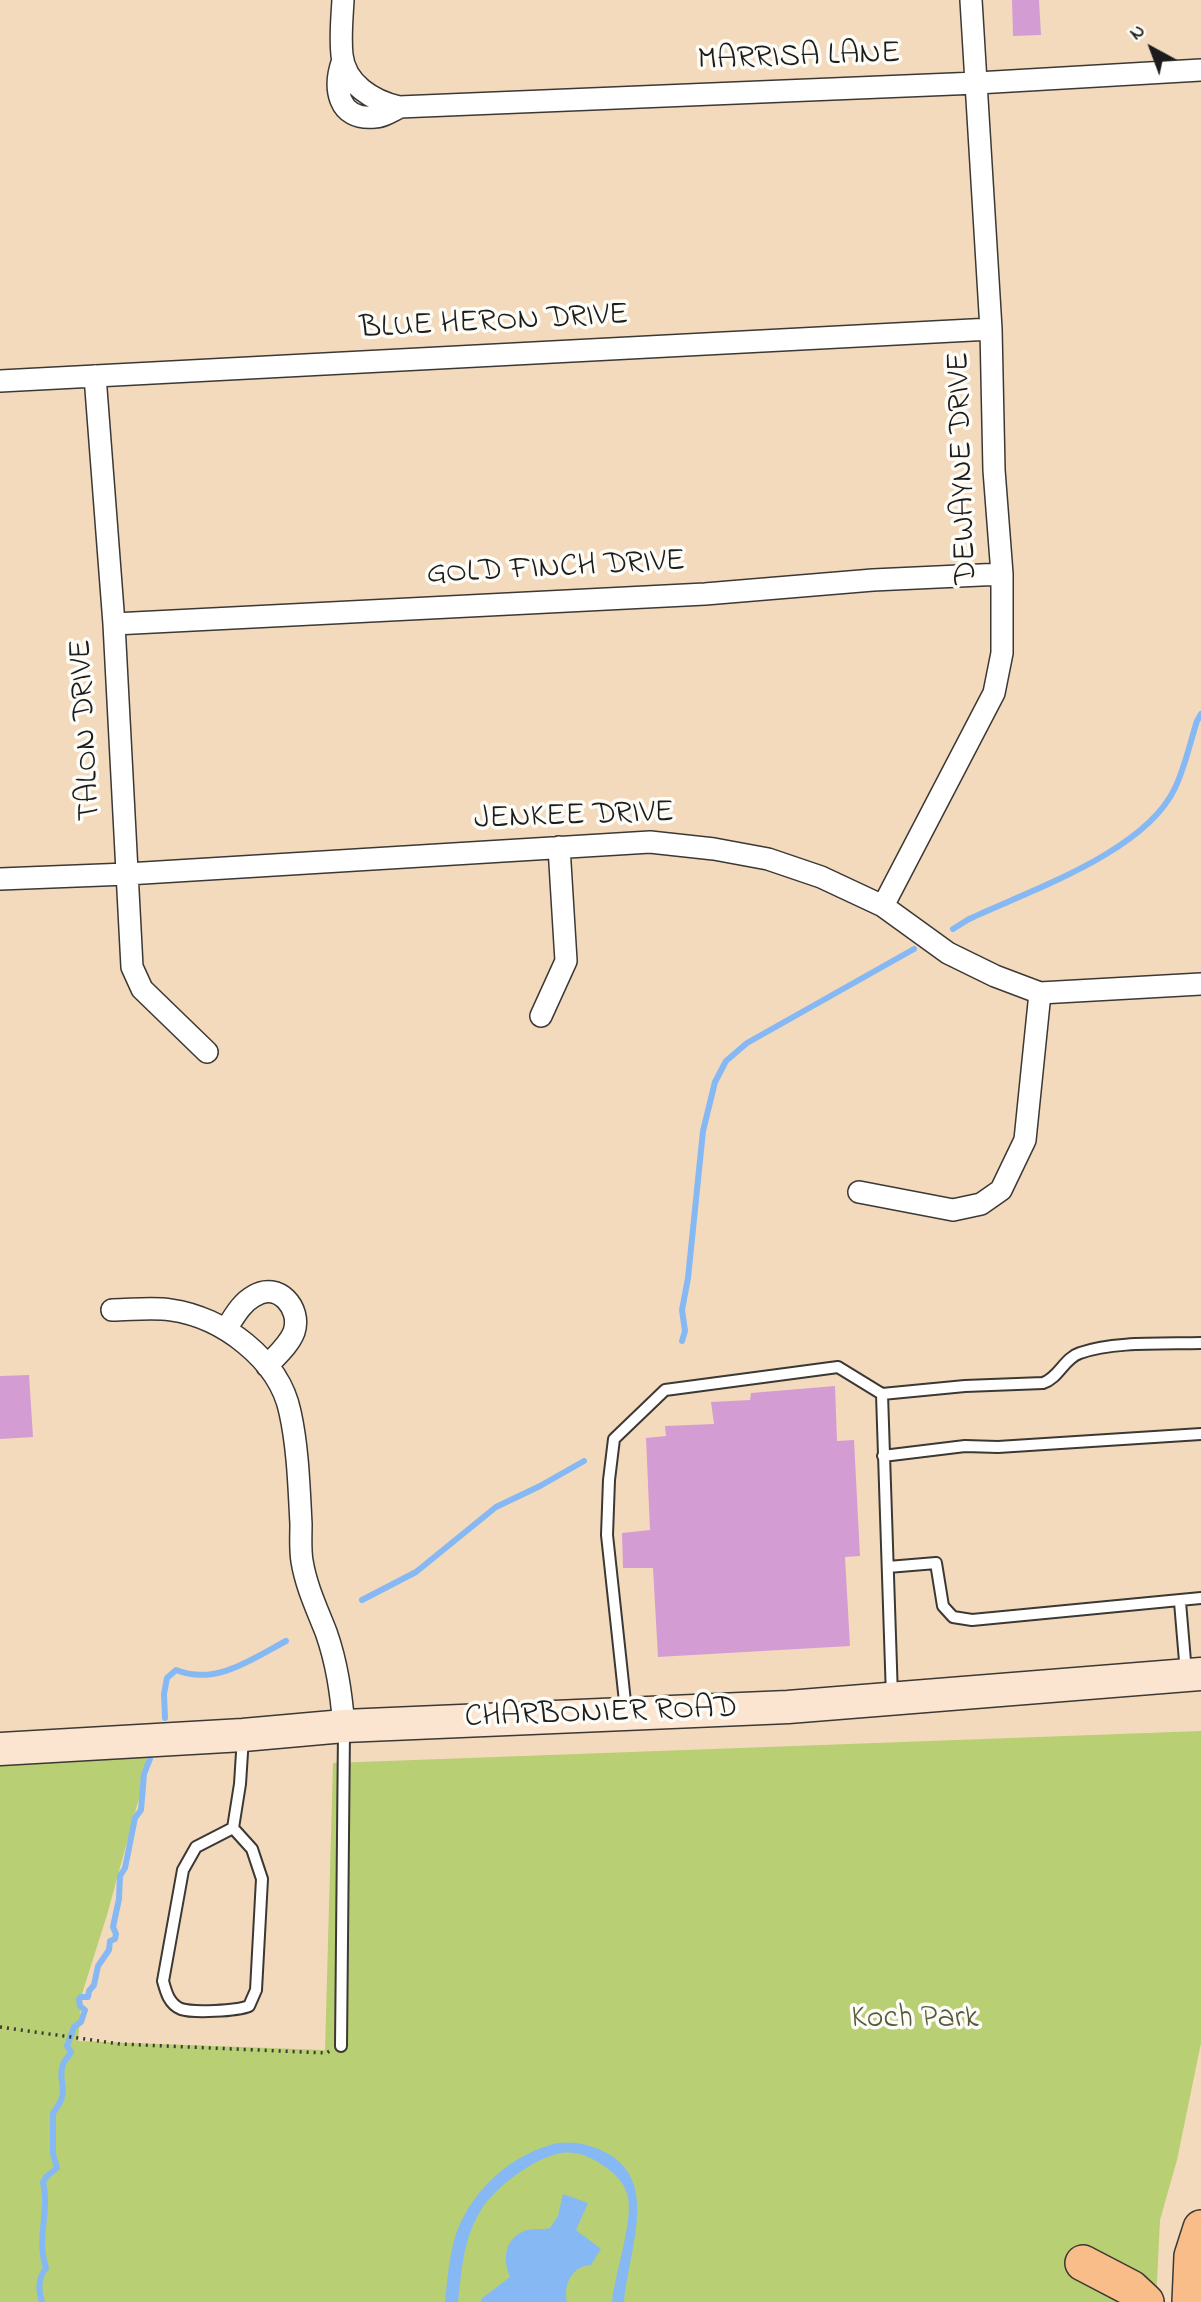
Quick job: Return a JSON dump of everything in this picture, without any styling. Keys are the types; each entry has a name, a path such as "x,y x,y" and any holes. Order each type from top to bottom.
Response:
{"main road":[{"name":"CHARBONIER ROAD","path":"0,1749 243,1735 344,1726 788,1707 1194,1675"},
{"path":"1190,2302 1198,2248"},
{"path":"1083,2263 1131,2288 1146,2302"}],"street":[{"name":"MARRISA LANE","path":"343,0 343,60 348,72 367,94 383,103 400,107 977,83 1201,70"},
{"name":"DEWAYNE DRIVE","path":"883,906 994,693 1002,653 1002,574 994,470 991,329 971,0"},
{"name":"BLUE HERON DRIVE","path":"0,381 991,329"},
{"name":"TALON DRIVE","path":"95,376 114,624 132,967 142,989 207,1052"},
{"name":"GOLD FINCH DRIVE","path":"114,624 705,594 873,580 1002,574"},
{"name":"JENKEE DRIVE","path":"0,879 127,874 650,842 714,849 768,859 821,877 883,906 948,953 995,976 1040,993 1201,984"},
{"path":"541,1016 566,961 559,847"},
{"path":"859,1192 953,1210 981,1204 1001,1190 1025,1140 1040,993"},
{"path":"226,1329 243,1304 255,1295 267,1291 281,1294 292,1305 297,1319 293,1335 267,1366"},
{"path":"112,1310 169,1310 206,1319 226,1329 248,1347 267,1366 283,1390 290,1410 298,1482 302,1561 314,1604 334,1657 341,1686 344,1726"}],"lane":[{"path":"627,1714 607,1535 609,1480 614,1439 665,1390 838,1367 882,1394 965,1386 1043,1383 1051,1381 1068,1361 1082,1352 1124,1346 1201,1343"},
{"path":"882,1394 892,1699"},
{"path":"883,1456 965,1446 998,1447 1201,1434"},
{"path":"888,1567 936,1563 943,1606 953,1617 972,1620 1201,1598"},
{"path":"1180,1602 1194,1675"},
{"path":"341,2046 344,1726"},
{"path":"233,1828 240,1784 243,1735"},
{"path":"233,1828 252,1849 262,1879 257,1990 248,2006 236,2011 181,2009 168,1998 163,1981 183,1870 196,1847 233,1828"}],"path":[{"path":"0,2027 120,2044 326,2053 341,2046"}],"green space":[{"name":"Koch Park","path":"1201,1731 1201,2043 1177,2160 1160,2220 1156,2302 0,2302 0,1766 147,1756 144,1780 82,1994 78,2041 325,2050 333,1763"}],"water":[{"path":"556,2143 577,2143 606,2152 624,2167 634,2185 636,2229 624,2302 612,2302 628,2220 627,2192 618,2178 588,2157 562,2153 540,2160 517,2174 487,2201 470,2232 462,2266 458,2302 445,2302 455,2237 461,2221 480,2192 504,2168 534,2151"},
{"path":"563,2194 588,2203 576,2230 601,2249 591,2265 579,2269 570,2278 566,2289 567,2302 481,2302 481,2299 510,2277 506,2256 510,2243 527,2230 550,2228 558,2216"}],"building":[{"path":"1012,0 1039,0 1041,35 1013,36"},
{"path":"29,1375 33,1437 0,1439 0,1376"},
{"path":"835,1386 837,1441 854,1440 860,1556 845,1557 850,1646 658,1657 653,1568 623,1568 622,1533 650,1530 646,1438 666,1436 665,1426 714,1424 711,1402 750,1400 751,1393"}],"waterway":[{"path":"953,929 969,919 1084,867 1139,831 1160,811 1175,788 1201,714"},
{"path":"682,1341 685,1331 682,1310 688,1278 703,1131 715,1082 726,1061 747,1043 914,949"},
{"path":"362,1600 416,1572 496,1507 584,1461"},
{"path":"165,1718 164,1694 167,1678 176,1670 205,1675 219,1673 247,1662 286,1641"},
{"path":"42,2302 40,2284 46,2268 42,2246 45,2203 43,2182 57,2168 53,2154 53,2113 62,2097 62,2069 71,2052 67,2046 74,2027 81,2022 85,2010 80,2006 79,1999 88,1997 98,1966 109,1950 110,1941 115,1939 113,1927 119,1899 120,1876 125,1868 135,1818 141,1810 144,1774 150,1759"}]}
